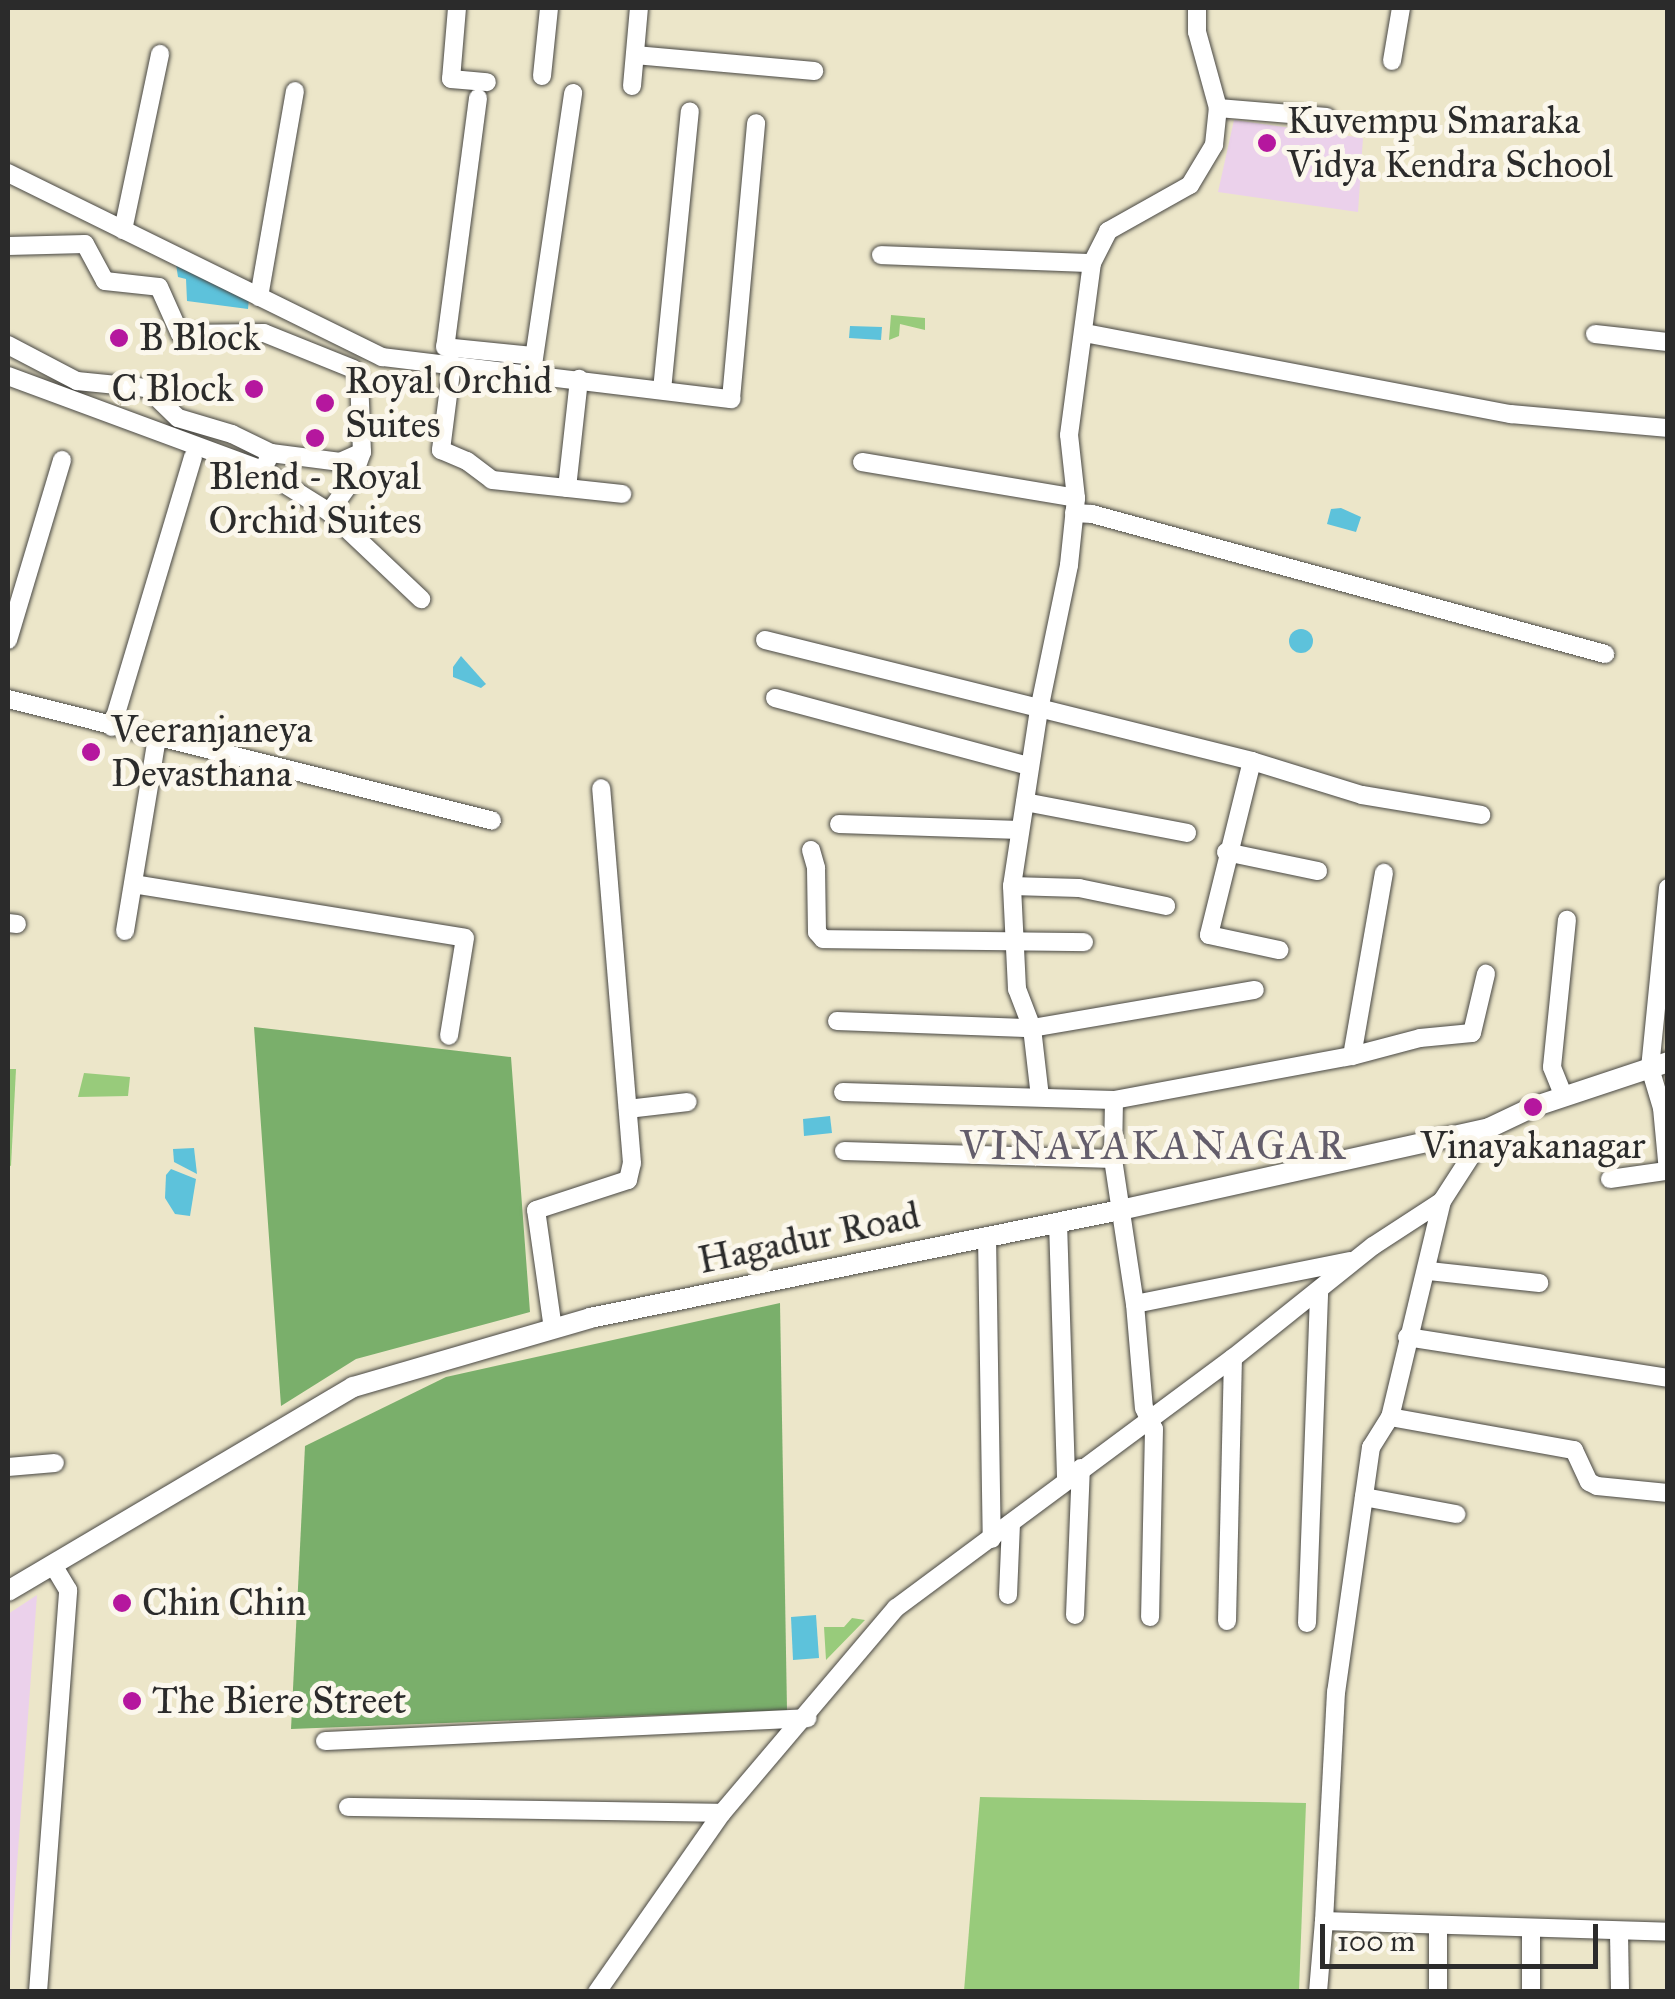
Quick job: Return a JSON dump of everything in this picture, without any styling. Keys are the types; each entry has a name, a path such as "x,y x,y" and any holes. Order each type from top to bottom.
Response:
{"street":[{"path":"458,8 451,79 482,90 446,347 579,379 731,399 756,123"},
{"path":"542,76 550,8"},
{"path":"632,86 638,8"},
{"path":"1040,1097 1032,1028 1018,989 1012,886 1039,710 1062,612 1075,505 1068,435 1092,263 1108,231 1190,185 1214,145 1218,108 1198,32 1197,8"},
{"path":"1392,61 1401,8"},
{"path":"123,230 160,54"},
{"path":"635,55 814,71"},
{"path":"259,297 296,91"},
{"path":"533,365 573,93"},
{"path":"1218,108 1327,117"},
{"path":"662,390 690,111"},
{"path":"8,174 382,358 533,365"},
{"path":"8,246 85,244 105,281 159,287 180,334 249,330 353,369 359,378 362,452 351,482 329,512"},
{"path":"881,256 1092,263"},
{"path":"1085,333 1511,414 1668,428"},
{"path":"1595,334 1668,342"},
{"path":"8,345 77,381 147,388 178,418 232,434 329,512 421,599"},
{"path":"452,364 441,450 467,461 492,480 622,494"},
{"path":"8,376 267,462 335,462 362,452"},
{"path":"567,488 579,379"},
{"path":"112,727 193,456"},
{"path":"8,640 62,460"},
{"path":"862,462 1075,505 1092,514 1605,654"},
{"path":"765,640 1252,761 1362,795 1481,815"},
{"path":"775,698 1030,766"},
{"path":"8,699 492,821"},
{"path":"125,930 157,737"},
{"path":"1252,761 1226,852 1209,935 1279,950"},
{"path":"553,1328 536,1210 628,1180 632,1164 601,788"},
{"path":"1025,802 1186,833"},
{"path":"839,824 1020,830"},
{"path":"811,850 816,868 818,932 823,939 1084,942"},
{"path":"1226,852 1318,871"},
{"path":"1352,1056 1384,872"},
{"path":"132,884 465,938 449,1036"},
{"path":"1012,886 1079,888 1166,906"},
{"path":"1610,1178 1667,1171 1659,1065 1668,888"},
{"path":"1564,1097 1552,1067 1567,920"},
{"path":"843,1092 1114,1100 1352,1056 1420,1038 1472,1034 1486,974"},
{"path":"837,1021 1032,1028 1142,1013 1255,990"},
{"name":"Hagadur Road","path":"8,1592 353,1388 553,1328 1120,1210 1489,1128 1564,1097 1659,1065"},
{"path":"1114,1100 1113,1159 1135,1304 1144,1408 1154,1428 1150,1616"},
{"path":"628,1109 688,1102"},
{"path":"1318,1992 1336,1692 1371,1447 1390,1417 1442,1200 1489,1128"},
{"path":"844,1150 1113,1159"},
{"path":"597,1992 722,1813 896,1608 1233,1358 1354,1260 1442,1200"},
{"path":"1058,1222 1066,1481"},
{"path":"988,1236 992,1539"},
{"path":"1135,1304 1354,1260"},
{"path":"1428,1270 1539,1283"},
{"path":"1307,1623 1319,1291"},
{"path":"1407,1337 1668,1378"},
{"path":"1227,1621 1233,1358"},
{"path":"1390,1417 1574,1450 1589,1482 1597,1486 1668,1492"},
{"path":"8,1467 55,1464"},
{"path":"1076,1616 1081,1468"},
{"path":"1364,1497 1456,1514"},
{"path":"1008,1595 1011,1524"},
{"path":"38,1992 68,1590 54,1565"},
{"path":"325,1741 806,1718"},
{"path":"348,1807 722,1813"},
{"path":"1324,1921 1438,1928 1668,1932"},
{"path":"1438,1928 1438,1992"},
{"path":"1531,1930 1531,1992"},
{"path":"1620,1932 1620,1992"}],"shaded area":[{"path":"1234,120 1363,138 1358,212 1218,192"},
{"path":"37,1595 8,1986 8,1614"}],"green space":[{"path":"891,315 925,318 925,330 900,324 899,336 889,340"},
{"path":"254,1027 511,1057 530,1312 356,1359 281,1406"},
{"path":"8,1069 16,1069 11,1166 8,1165"},
{"path":"84,1073 130,1077 128,1096 78,1097"},
{"path":"780,1303 787,1710 291,1729 305,1446 446,1377"},
{"path":"852,1618 865,1620 826,1660 824,1627 844,1627"},
{"path":"980,1797 1306,1803 1299,1991 964,1991"}],"water":[{"path":"176,264 249,299 248,309 187,301 186,279 178,277"},
{"path":"850,326 882,327 881,340 849,338"},
{"path":"1341,508 1361,517 1356,532 1327,524 1331,509"},
{"path":"1301,629 1313,641 1301,653 1289,641"},
{"path":"461,656 486,684 481,688 453,677 453,667"},
{"path":"830,1116 832,1133 804,1136 803,1119"},
{"path":"194,1148 197,1174 174,1162 173,1149"},
{"path":"171,1169 196,1179 190,1216 175,1214 165,1198 166,1175"},
{"path":"816,1615 819,1658 793,1660 791,1617"}],"place":[{"name":"Kuvempu Smaraka Vidya Kendra School","path":"1267,143"},
{"name":"B Block","path":"119,338"},
{"name":"C Block","path":"254,389"},
{"name":"Royal Orchid Suites","path":"325,403"},
{"name":"Blend - Royal Orchid Suites","path":"315,438"},
{"name":"Veeranjaneya Devasthana","path":"91,752"},
{"name":"Vinayakanagar","path":"1533,1107"},
{"name":"Chin Chin","path":"122,1603"},
{"name":"The Biere Street","path":"132,1701"}],"district":[{"name":"VINAYAKANAGAR","path":"1154,1146"}]}
